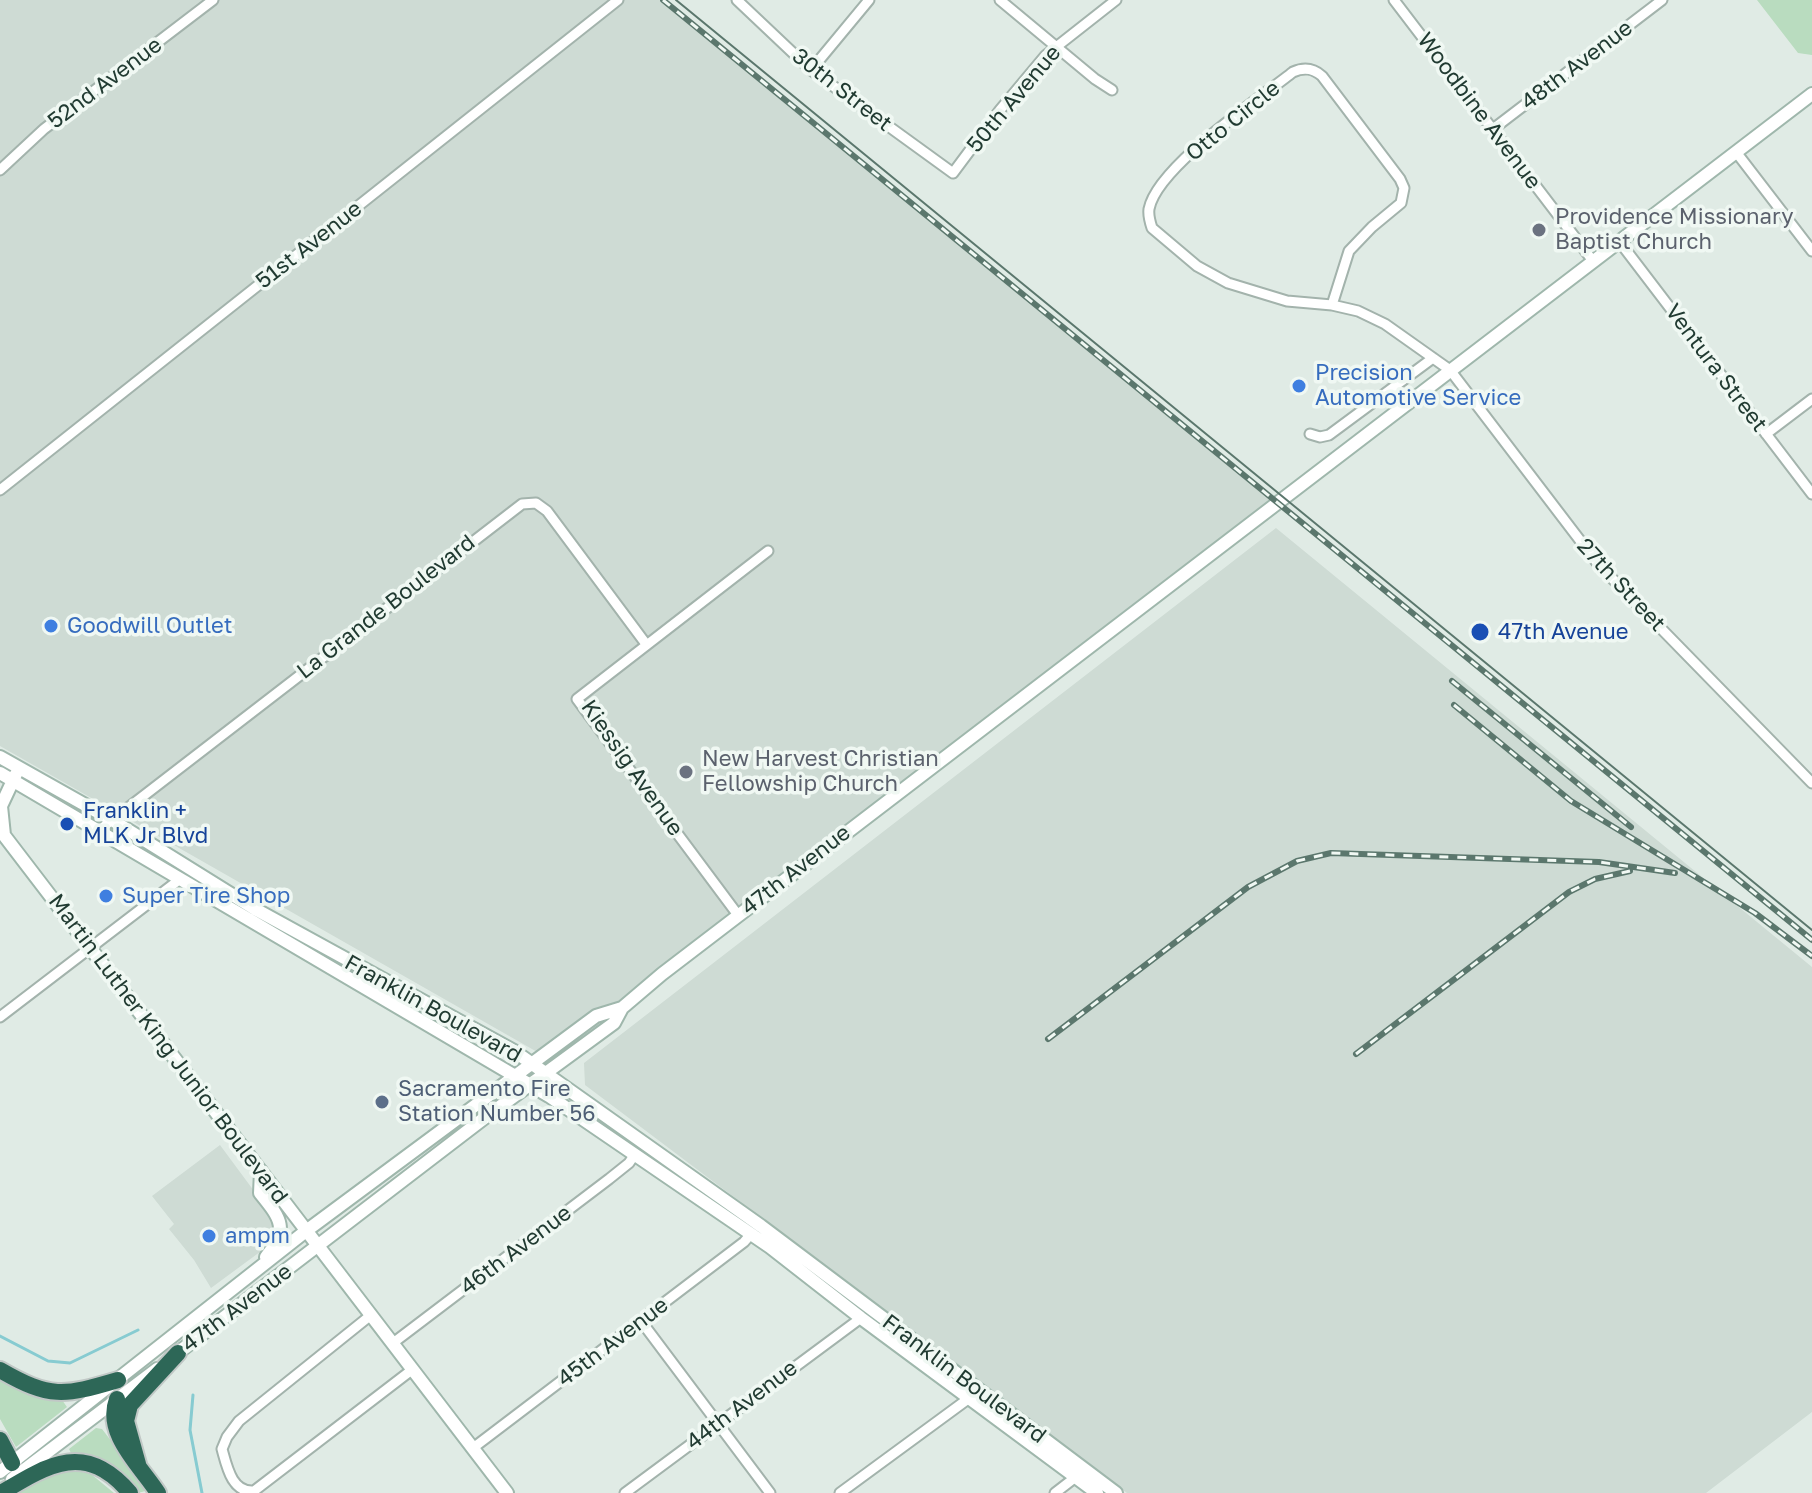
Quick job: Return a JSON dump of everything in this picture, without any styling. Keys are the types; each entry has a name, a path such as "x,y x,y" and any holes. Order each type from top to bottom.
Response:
{"highway":[{"path":"138,1464 126,1421 130,1405 178,1353"},
{"path":"0,1370 38,1390 59,1394 118,1380"},
{"path":"117,1399 113,1423 158,1493"},
{"path":"0,1440 6,1467"},
{"path":"0,1491 41,1468 69,1462 102,1469 130,1493"}],"main road":[{"name":"47th Avenue","path":"6,1467 306,1231 530,1064 596,1016 622,1008 738,915 1812,94"},
{"name":"Franklin Boulevard","path":"0,757 16,774 98,831 516,1075 659,1170 751,1234 1097,1493"},
{"name":"Franklin Boulevard","path":"0,773 16,774 112,820 255,909 514,1051 728,1202 1116,1493"},
{"name":"Martin Luther King Junior Boulevard","path":"16,774 1,806 2,833 507,1493"},
{"name":"47th Avenue","path":"0,1491 530,1084 614,1023 622,1008"},
{"path":"659,1170 676,1174 713,1198 728,1202 740,1218 782,1248 794,1266"},
{"path":"253,1274 275,1245 281,1231 279,1219 260,1193 261,1171"}],"street":[{"name":"52nd Avenue","path":"0,170 44,129 213,0"},
{"name":"51st Avenue","path":"0,490 618,0"},
{"name":"30th Street","path":"737,0 811,70 953,173"},
{"path":"811,70 869,0"},
{"path":"1000,0 1112,90"},
{"name":"50th Avenue","path":"953,173 1000,110 1056,46 1116,0"},
{"name":"Woodbine Avenue","path":"1394,0 1593,261"},
{"name":"48th Avenue","path":"1493,129 1662,0"},
{"name":"Otto Circle","path":"1332,305 1349,251 1401,203 1404,188 1322,76 1303,68 1293,72 1183,161 1159,189 1150,206 1149,220 1166,242 1197,266 1228,283 1287,301 1332,305 1374,317 1450,370"},
{"path":"1736,152 1812,251"},
{"name":"Ventura Street","path":"1619,241 1812,494"},
{"path":"1310,434 1329,435 1433,358"},
{"name":"27th Street","path":"1450,370 1598,564 1812,783"},
{"path":"1766,434 1812,399"},
{"name":"La Grande Boulevard","path":"98,831 522,504 532,502 545,508 646,644"},
{"name":"Kiessig Avenue","path":"738,915 577,699 768,551"},
{"path":"0,1017 179,880"},
{"name":"46th Avenue","path":"393,1343 609,1179 635,1154"},
{"name":"45th Avenue","path":"473,1448 751,1234"},
{"path":"371,1315 239,1421 222,1449 236,1487 244,1492 254,1491 413,1369"},
{"name":"44th Avenue","path":"625,1493 861,1318"},
{"path":"641,1321 770,1493"},
{"path":"840,1493 968,1399"},
{"path":"1055,1493 1077,1476"}],"shaded area":[{"path":"0,0 659,0 1275,503 546,1057 0,746"},
{"path":"1276,528 1812,967 1812,1412 1706,1493 1127,1493 585,1085 584,1063"},
{"path":"220,1145 271,1214 275,1235 268,1246 211,1288 169,1229 174,1224 152,1196"}],"green space":[{"path":"1757,0 1812,0 1812,55 1798,53"},
{"path":"0,1376 62,1400 67,1407 16,1447 0,1419"},
{"path":"96,1428 102,1429 149,1490 138,1493 110,1467 73,1457 69,1449"},
{"path":"72,1470 91,1474 114,1493 15,1493 51,1472"}],"waterway":[{"path":"0,1336 48,1361 70,1363 138,1330"},
{"path":"193,1395 190,1430 202,1493"}],"tram line":[{"path":"676,0 1812,930"}],"railway":[{"path":"663,0 1812,940"},
{"path":"1452,681 1631,827"},
{"path":"1454,705 1571,801 1755,913 1812,956"},
{"path":"1048,1039 1248,887 1297,861 1331,853 1599,862 1675,873"},
{"path":"1356,1054 1569,892 1595,879 1630,871"}],"place":[{"name":"Providence Missionary Baptist Church","path":"1539,230"},
{"name":"Precision Automotive Service","path":"1299,386"},
{"name":"Goodwill Outlet","path":"51,626"},
{"name":"47th Avenue","path":"1480,632"},
{"name":"New Harvest Christian Fellowship Church","path":"686,772"},
{"name":"Franklin + MLK Jr Blvd","path":"67,824"},
{"name":"Super Tire Shop","path":"106,896"},
{"name":"Sacramento Fire Station Number 56","path":"382,1102"},
{"name":"ampm","path":"209,1236"}]}
